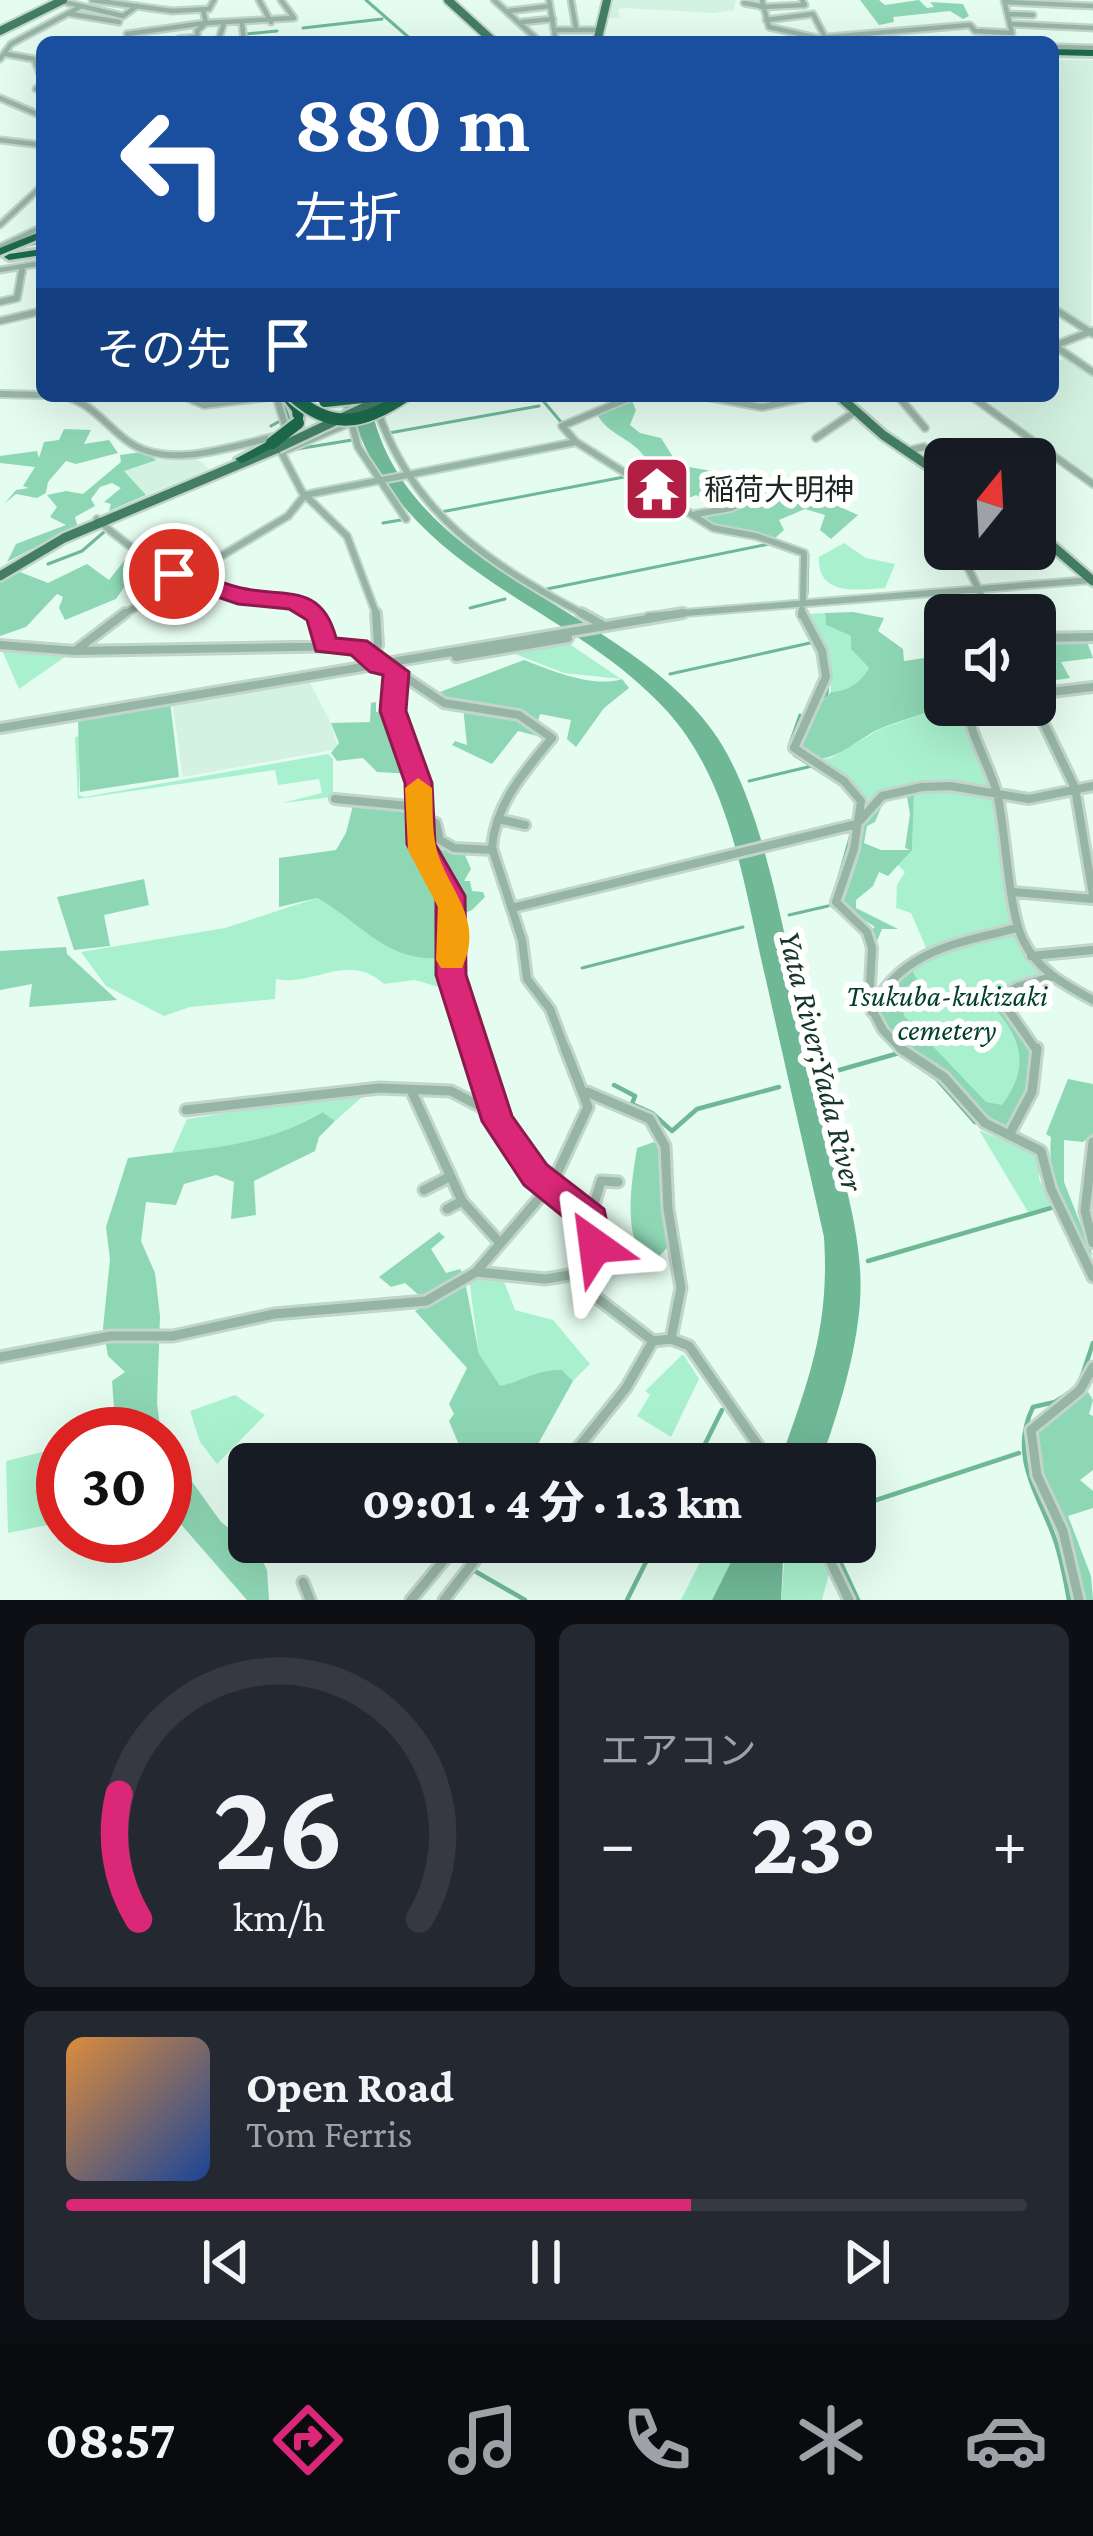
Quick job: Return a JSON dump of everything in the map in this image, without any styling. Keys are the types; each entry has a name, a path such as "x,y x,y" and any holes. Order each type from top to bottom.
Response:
{"highway":[{"path":"1059,51 1093,52"},
{"path":"0,259 36,235"},
{"path":"0,259 36,258"},
{"path":"241,459 276,445 298,423 293,402"},
{"path":"297,402 320,419 344,423 370,417 395,402"},
{"path":"319,402 341,421"},
{"path":"323,404 337,402"}],"main road":[{"path":"448,0 487,36"},
{"path":"0,31 61,1"},
{"path":"596,36 605,4"},
{"path":"597,36 605,4"},
{"path":"98,521 341,421 370,402"},
{"path":"846,402 924,464"},
{"path":"0,573 98,521 241,459"},
{"path":"1056,549 1092,580"}],"street":[{"path":"92,0 203,10 212,8 214,0"},
{"path":"154,8 162,0"},
{"path":"259,0 272,22"},
{"path":"61,1 121,19 128,34 205,23 292,19 281,0"},
{"path":"494,0 536,36"},
{"path":"571,0 576,29"},
{"path":"789,2 803,1"},
{"path":"744,3 803,1"},
{"path":"837,36 970,25 975,32 1012,33 1005,1 1092,4"},
{"path":"761,4 776,2"},
{"path":"507,11 549,3 556,36"},
{"path":"121,19 136,4"},
{"path":"761,4 769,27 819,36"},
{"path":"1031,4 1036,26"},
{"path":"3,53 11,44 42,33 80,7"},
{"path":"199,36 205,23 203,10"},
{"path":"70,13 121,19"},
{"path":"766,20 813,14 824,36"},
{"path":"1008,14 1033,16"},
{"path":"520,22 553,19"},
{"path":"220,36 224,23"},
{"path":"242,23 243,36"},
{"path":"1010,24 1093,28"},
{"path":"556,30 598,30"},
{"path":"3,53 36,58"},
{"path":"0,98 36,113"},
{"path":"0,140 36,145"},
{"path":"0,225 36,192"},
{"path":"0,259 23,267 36,261"},
{"path":"0,302 17,298 23,267"},
{"path":"0,321 36,312"},
{"path":"1059,312 1092,332"},
{"path":"1059,343 1092,332"},
{"path":"1059,349 1093,372"},
{"path":"1059,360 1069,356"},
{"path":"0,394 36,395"},
{"path":"83,402 128,442 151,455 276,445 292,460 296,484 346,534 383,629 380,663"},
{"path":"198,402 229,402"},
{"path":"276,445 287,424 278,402"},
{"path":"344,402 341,421 375,479 406,519"},
{"path":"380,402 385,436 404,474 436,514 481,553 599,624"},
{"path":"626,402 562,426 576,442 713,528 756,536 804,553 803,624 824,653 825,678 823,693 806,714 794,748 856,793 862,807 836,905 862,922 871,942 871,1012 903,1051 944,1077 985,1123 1043,1154 1051,1189 1093,1277"},
{"path":"735,402 762,407 785,402"},
{"path":"903,402 926,428"},
{"path":"979,402 1093,484"},
{"path":"816,438 856,411"},
{"path":"75,651 128,611 288,516 305,495 576,442"},
{"path":"906,452 924,447"},
{"path":"695,514 731,508 761,493 742,482"},
{"path":"98,521 119,542 189,578 238,596 297,602 318,616 325,645"},
{"path":"969,570 981,594"},
{"path":"0,728 694,610 1092,580"},
{"path":"1056,638 1093,637"},
{"path":"0,645 75,651 358,647 444,703 510,712 550,734 549,746 514,782 497,819 493,850 527,979 550,1009 585,1091 585,1121 549,1187 476,1272 426,1300 274,1314 173,1336 110,1336 0,1357"},
{"path":"396,672 393,711 415,770 422,850 450,896 451,975 496,1114 523,1160 590,1218"},
{"path":"1056,691 1093,687"},
{"path":"973,726 997,794 1018,928 1031,956 1051,977 1093,1000"},
{"path":"1013,892 1093,897 1076,788 1045,726"},
{"path":"512,908 857,824 882,796 915,788 950,786 1029,799 1093,786"},
{"path":"335,799 419,813 436,823 440,840 454,848 493,850"},
{"path":"497,819 525,825"},
{"path":"871,1012 881,990 928,950 1018,928"},
{"path":"1031,956 1093,950"},
{"path":"1009,1135 1027,1102 1039,1055 1030,1034 1000,998 1017,987 1051,977"},
{"path":"186,1110 369,1088 451,1090 496,1114"},
{"path":"411,1090 462,1202 500,1243"},
{"path":"585,1091 650,1119 665,1146 669,1215 681,1288 671,1339"},
{"path":"1093,1142 1085,1211 1093,1243"},
{"path":"424,1190 449,1177"},
{"path":"618,1182 601,1181 590,1218 596,1240 582,1273 587,1292 652,1341 671,1339 689,1346 756,1443"},
{"path":"447,1209 462,1202"},
{"path":"476,1272 545,1280 582,1273"},
{"path":"582,1443 626,1388 652,1341"},
{"path":"1079,1600 1063,1532 1037,1474 1031,1430 1041,1417 1081,1394 1093,1367"},
{"path":"411,1600 442,1563"},
{"path":"444,1600 473,1563"},
{"path":"831,1563 849,1600"},
{"path":"303,1582 310,1600"}],"shaded area":[{"path":"611,0 736,0 734,10 713,13 624,8 618,9 620,18 609,18"},
{"path":"860,0 879,0 885,5 919,0 927,8 934,7 930,2 963,4 969,16 963,19 950,11 893,17 894,22 879,25"},
{"path":"1059,60 1093,60 1091,329 1059,310"},
{"path":"1066,358 1093,375 1093,477 1056,450 1056,438 1039,438 989,402 1059,402 1059,361"},
{"path":"352,402 371,402 388,456 421,505 465,545 622,648 671,686 712,730 730,760 771,876 811,1071 820,1074 817,1082 858,1247 860,1302 855,1343 827,1443 786,1443 820,1327 824,1237 742,873 707,770 667,711 632,678 439,542 406,509 367,451"},
{"path":"633,402 636,410 630,425 661,438 678,465 734,475 785,503 824,500 858,515 831,539 820,530 825,515 805,509 779,520 784,530 773,540 716,526 697,514 719,509 696,495 677,503 634,477 646,471 641,465 644,456 597,414"},
{"path":"64,429 91,430 84,444 109,440 118,453 76,464 66,461 48,482 46,493 37,498 16,494 5,503 16,490 29,488 23,486 35,467 0,463 0,456 37,451 39,458 44,442 59,440"},
{"path":"142,452 157,460 124,471 146,495 109,511 111,504 104,502 121,488 112,483 100,487 91,499 95,506 75,517 77,525 7,562 16,544 66,525 50,517 57,507 47,495 83,494 121,462 120,455"},
{"path":"196,458 209,469 146,495 123,471 157,460"},
{"path":"132,551 155,562 135,571 116,599 65,620 59,608 63,597 57,594 26,627 0,636 0,580 15,570 48,583 87,564 109,580"},
{"path":"825,613 884,618 878,631 903,649 904,661 924,658 924,713 817,759 799,744 811,714 831,692 853,685 869,668 851,649 851,636 826,625"},
{"path":"1086,639 1093,658 1061,662 1070,678 1056,680 1056,640"},
{"path":"524,660 585,680 622,679 629,688 604,708 576,747 567,739 571,720 540,714 538,721 501,708 447,701 440,692"},
{"path":"309,681 331,723 338,749 183,777 172,701"},
{"path":"170,701 179,777 80,792 78,718"},
{"path":"376,702 376,712 390,712 412,774 377,772 363,758 337,761 331,753 339,743 331,723 370,722 371,703"},
{"path":"463,707 517,717 549,739 518,731 492,764 452,745 455,741 467,745"},
{"path":"914,795 912,850 888,876 879,872 873,886 856,900 856,908 898,929 882,929 877,941 875,927 842,906 859,856 862,824 885,798 875,822 867,826 864,843 881,850 910,850 905,848 910,814 907,797"},
{"path":"353,805 417,809 420,850 448,897 448,958 392,949 317,898 279,907 279,858 336,850"},
{"path":"433,839 442,850 464,853 471,869 464,881 470,881 472,891 483,892 485,897 472,910 455,917 451,894 422,840"},
{"path":"144,879 149,905 104,915 110,946 74,950 57,897"},
{"path":"66,947 67,954 117,1000 29,1007 32,984 0,990 0,951"},
{"path":"912,970 917,979 900,992 904,1016 986,1102 1002,1105 1019,1068 1017,1046 997,1011 997,998 1034,1045 1024,1104 1008,1131 990,1122 887,1027 877,1011 879,997"},
{"path":"1068,1079 1093,1084 1093,1134 1083,1142 1064,1140 1064,1182 1093,1256 1073,1231 1059,1201 1051,1137 1046,1134"},
{"path":"322,1112 335,1121 319,1137 315,1151 254,1181 256,1215 231,1219 234,1182 216,1175 184,1184 176,1205 146,1202 141,1241 155,1273 160,1316 158,1407 114,1407 112,1381 125,1372 108,1356 103,1328 110,1259 106,1227 128,1158 252,1141"},
{"path":"654,1142 664,1158 669,1246 643,1273 603,1259 602,1254 638,1249 631,1213 635,1160 637,1148"},
{"path":"439,1232 445,1237 431,1249 446,1273 460,1269 463,1274 421,1297 405,1283 391,1287 379,1277"},
{"path":"465,1281 479,1354 500,1386 553,1370 562,1370 573,1381 539,1443 458,1443 449,1421 454,1414 449,1404 467,1368 415,1311"},
{"path":"1088,1392 1093,1400 1089,1414 1093,1416 1093,1470 1080,1480 1093,1491 1093,1508 1068,1516 1091,1576 1093,1600 1083,1600 1071,1546 1038,1473 1034,1432"},
{"path":"192,1482 228,1527 228,1563 264,1563 267,1570 269,1600 247,1600 192,1537"},
{"path":"730,1563 783,1563 781,1600 712,1600"}],"green space":[{"path":"844,543 866,558 895,564 885,588 841,588 825,579 819,557"},
{"path":"825,613 826,625 852,636 851,649 869,668 853,685 831,692 829,652 807,614"},
{"path":"568,643 621,679 564,673 515,654"},
{"path":"1,648 72,652 19,689"},
{"path":"924,714 924,726 968,726 995,792 958,785 881,791 873,803 817,759 831,758 880,729"},
{"path":"79,736 79,795 84,797 328,754 333,759 333,797 282,803 322,793 319,779 278,785 275,770 78,799 75,737"},
{"name":"Tsukuba-kukizaki cemetery","path":"938,788 995,798 1015,925 1046,975 998,998 1020,1030 1030,1057 1028,1087 1014,1125 895,1036 877,1011 879,997 928,952 911,913 896,908 897,885 905,872 897,864 912,849 914,791"},
{"path":"317,898 392,949 448,958 449,990 415,980 384,984 357,970 344,970 304,979 276,979 275,999 190,1007 164,1016 106,986 81,952 225,928"},
{"path":"369,1091 335,1121 321,1112 250,1142 172,1153 187,1119"},
{"path":"979,1130 1038,1155 1039,1179 1052,1205 1028,1212"},
{"path":"469,1278 503,1279 515,1310 553,1320 590,1364 573,1381 562,1370 500,1387 479,1354"},
{"path":"683,1354 699,1379 671,1437 637,1416 650,1395 645,1391"},
{"path":"235,1395 265,1415 238,1443 228,1443 228,1453 217,1464 200,1442 192,1410"},
{"path":"36,1454 36,1527 8,1533 6,1461"},
{"path":"700,1563 730,1563 712,1600 681,1600"},
{"path":"784,1563 827,1563 830,1570 822,1600 781,1600"}],"waterway":[{"path":"366,0 407,36"},
{"path":"303,28 382,19"},
{"path":"246,34 277,31"},
{"path":"27,245 36,243"},
{"path":"283,402 289,418"},
{"path":"544,402 561,422"},
{"path":"389,433 539,406"},
{"path":"271,426 280,421"},
{"path":"291,450 352,440"},
{"path":"441,512 624,477 659,500"},
{"path":"682,505 693,511"},
{"path":"383,523 401,520"},
{"path":"48,564 82,551 104,532"},
{"path":"547,589 769,544 797,554"},
{"path":"807,594 808,554"},
{"path":"470,608 505,599"},
{"path":"670,674 810,643"},
{"path":"827,652 829,672"},
{"path":"817,704 827,694 828,682"},
{"path":"800,715 789,746 811,766"},
{"path":"749,781 811,766"},
{"path":"811,766 844,787"},
{"path":"831,905 852,831"},
{"name":"Yata River;Yada River","path":"789,915 828,906"},
{"path":"832,906 848,919"},
{"path":"854,914 868,928"},
{"path":"582,968 743,927"},
{"name":"Yata River;Yada River","path":"829,1073 899,1053 937,1079 975,1122"},
{"path":"614,1085 635,1096 632,1104 652,1113 672,1131 697,1109 779,1087"},
{"path":"868,1261 1054,1207 1041,1171"},
{"path":"1080,1382 1093,1343"},
{"path":"1069,1600 1056,1542 1028,1472 1024,1440 1033,1407 1055,1402 1075,1389"},
{"path":"706,1443 722,1410"},
{"path":"876,1500 1019,1453"},
{"path":"627,1600 646,1563"},
{"path":"841,1563 858,1600"},
{"path":"473,1570 525,1600"}],"slow traffic":[{"path":"418,788 422,850 450,896 451,960"}],"place":[{"name":"稲荷大明神","path":"657,489"}],"route":[{"path":"174,574 238,596 295,601 318,616 325,645 358,647 379,666 387,664 396,672 393,711 418,783 421,844 450,896 451,975 498,1121 535,1175 592,1220 595,1246"}]}
